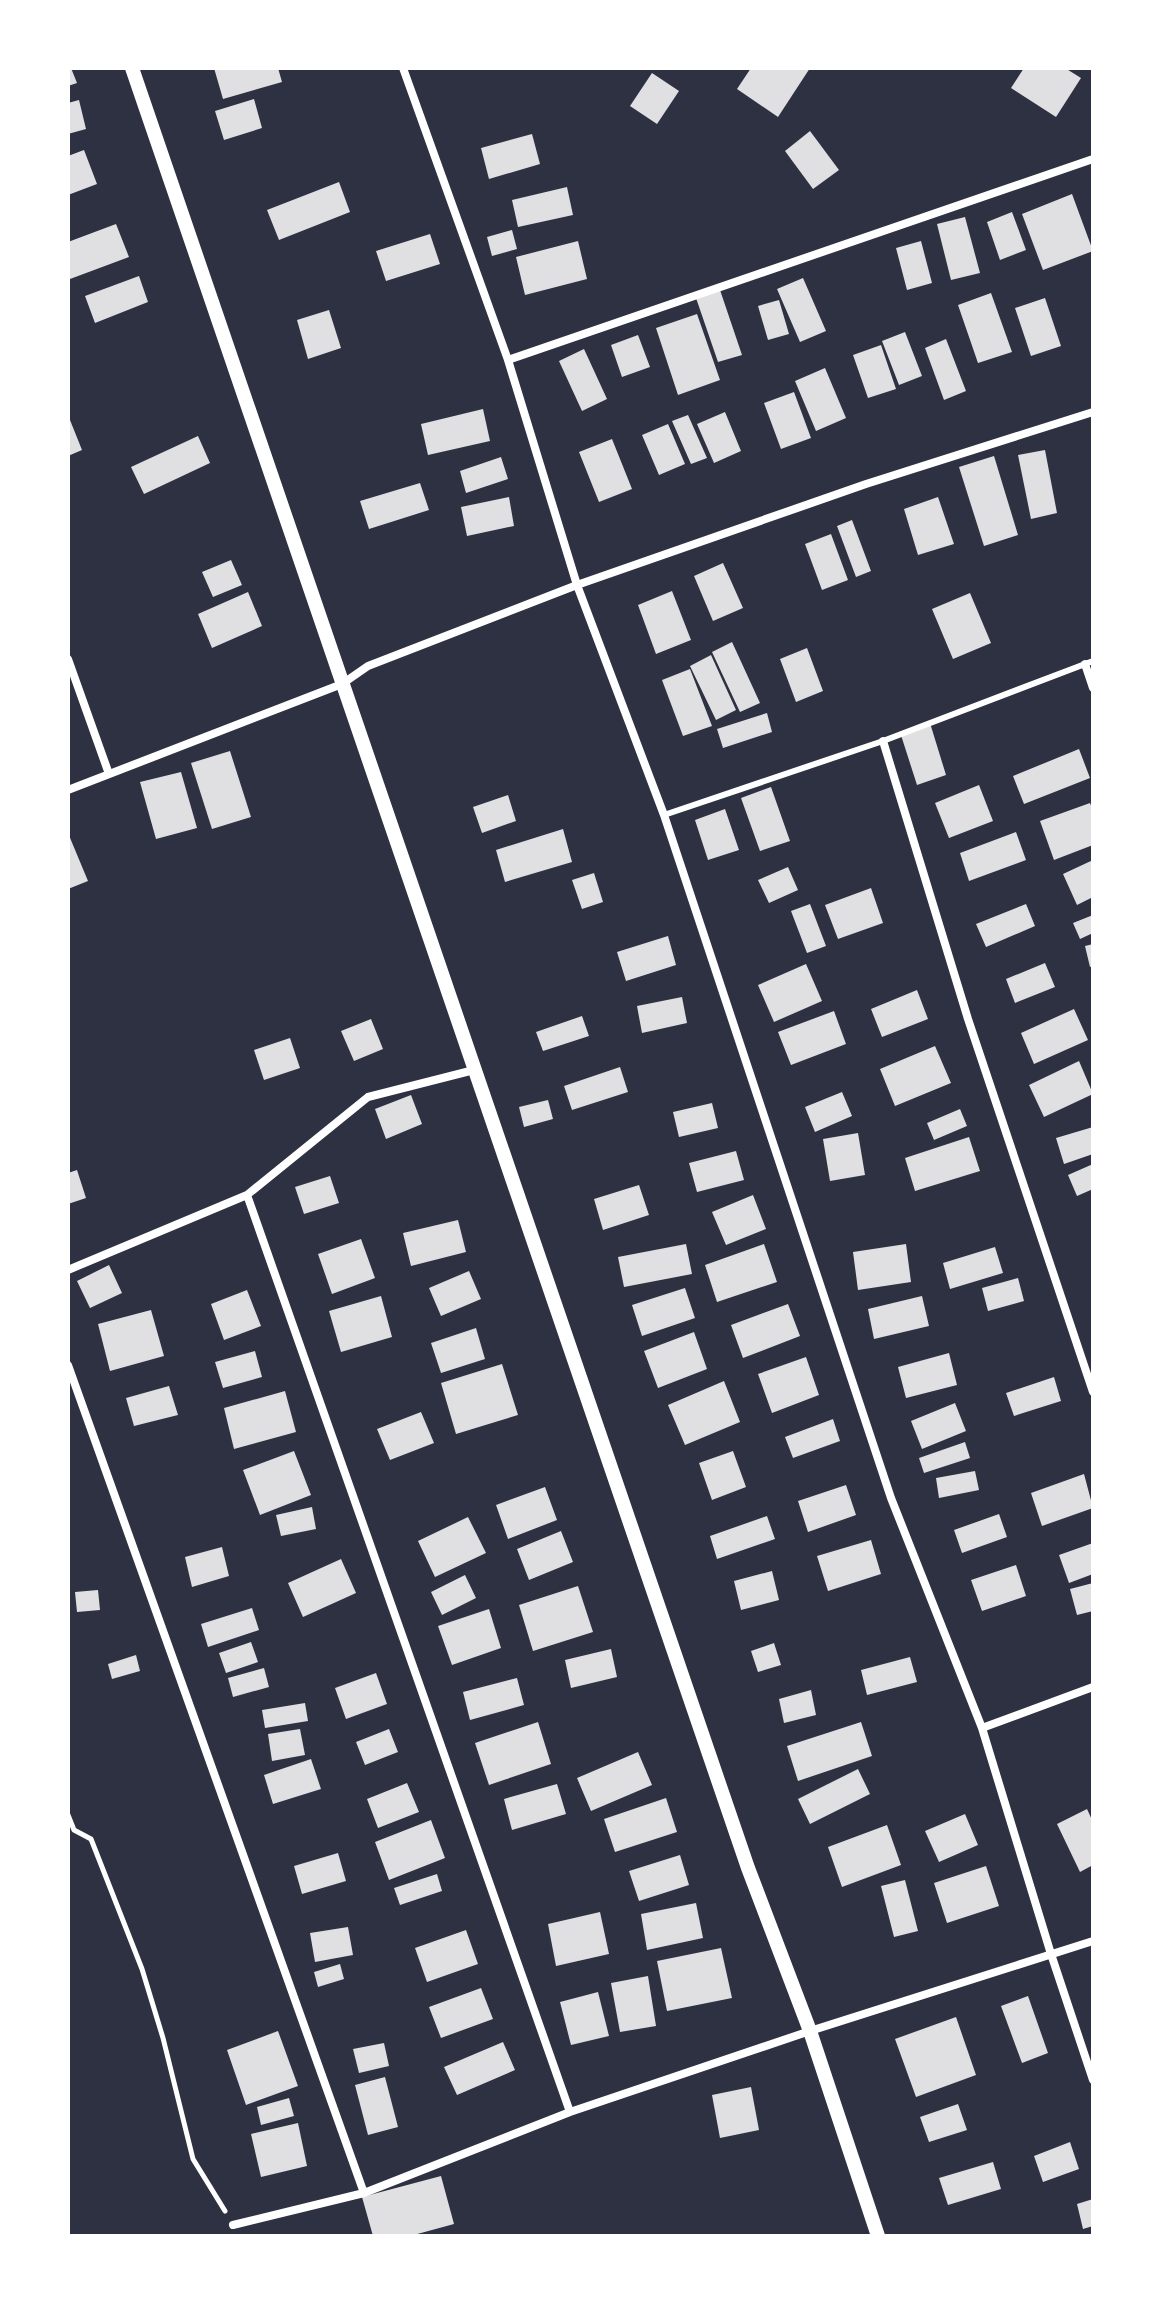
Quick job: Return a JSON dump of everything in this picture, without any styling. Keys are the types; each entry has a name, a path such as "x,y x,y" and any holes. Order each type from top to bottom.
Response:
{"street":[{"path":"132,68 748,1868 810,2031 878,2236"},
{"path":"403,68 508,360 577,585 664,815 891,1498 982,1728 1093,2080"},
{"path":"508,360 1093,159"},
{"path":"68,790 342,684 368,666 577,585 866,484 1093,412"},
{"path":"68,659 109,774"},
{"path":"1089,663 1093,688"},
{"path":"883,741 968,1019 1093,1392"},
{"path":"68,1270 247,1195 368,1097 474,1070"},
{"path":"247,1195 570,2112"},
{"path":"68,1365 364,2193"},
{"path":"982,1728 1093,1687"},
{"path":"233,2225 364,2193 570,2112 810,2031 1093,1941"}],"lane":[{"path":"664,815 883,741 1089,663"}],"path":[{"path":"68,1815 74,1830 91,1839 114,1892 163,2038 193,2159 233,2225"}],"building":[{"path":"68,68 71,68 77,83 68,86"},
{"path":"214,68 278,68 282,82 223,99"},
{"path":"751,68 810,68 778,117 737,89"},
{"path":"1024,68 1065,68 1081,78 1056,117 1011,88"},
{"path":"652,73 679,91 657,124 630,106"},
{"path":"254,99 262,128 224,140 215,111"},
{"path":"79,100 86,129 68,134 68,103"},
{"path":"810,131 839,170 813,189 785,151"},
{"path":"532,134 540,164 489,179 481,148"},
{"path":"84,150 97,184 68,195 68,156"},
{"path":"339,182 350,212 279,240 267,210"},
{"path":"567,187 573,215 518,227 512,200"},
{"path":"1072,194 1093,251 1043,270 1022,214"},
{"path":"1012,212 1026,250 1000,260 987,222"},
{"path":"965,217 980,273 951,280 937,224"},
{"path":"116,224 129,257 70,279 68,242"},
{"path":"512,230 517,249 492,256 487,237"},
{"path":"430,234 440,264 386,281 376,251"},
{"path":"578,241 587,279 525,295 516,257"},
{"path":"921,241 932,283 907,290 896,248"},
{"path":"139,276 148,302 95,323 85,296"},
{"path":"803,278 826,331 800,342 777,289"},
{"path":"720,290 742,355 718,362 696,298"},
{"path":"991,293 1012,352 978,363 958,305"},
{"path":"1045,298 1061,346 1031,356 1015,308"},
{"path":"779,300 789,334 768,340 758,306"},
{"path":"329,310 341,348 308,359 297,320"},
{"path":"697,314 720,380 678,395 656,328"},
{"path":"905,332 922,376 899,385 882,341"},
{"path":"638,335 650,367 622,377 611,345"},
{"path":"946,339 966,391 944,400 925,348"},
{"path":"881,345 896,389 868,398 853,355"},
{"path":"584,349 607,399 582,411 559,361"},
{"path":"825,368 846,418 816,431 795,381"},
{"path":"794,392 811,438 781,449 764,403"},
{"path":"483,409 490,441 428,455 421,424"},
{"path":"725,412 741,451 714,463 697,424"},
{"path":"68,415 82,450 68,456"},
{"path":"688,415 707,458 691,464 672,421"},
{"path":"668,424 685,464 659,475 642,435"},
{"path":"198,436 210,463 144,494 131,467"},
{"path":"612,439 632,489 599,502 579,452"},
{"path":"1045,450 1057,513 1031,519 1018,455"},
{"path":"994,456 1018,535 984,546 959,467"},
{"path":"501,457 508,479 466,493 460,471"},
{"path":"420,483 429,510 369,529 360,501"},
{"path":"509,497 514,526 467,536 461,507"},
{"path":"938,497 954,544 918,555 904,509"},
{"path":"852,520 871,571 856,577 837,526"},
{"path":"831,534 848,580 822,590 805,544"},
{"path":"231,560 242,585 213,597 202,572"},
{"path":"723,563 743,608 713,621 694,576"},
{"path":"672,591 691,640 656,654 638,605"},
{"path":"248,592 262,626 212,648 198,614"},
{"path":"970,593 991,643 953,659 932,609"},
{"path":"732,642 760,703 740,712 712,652"},
{"path":"807,648 823,691 796,702 780,659"},
{"path":"711,655 736,710 716,720 690,666"},
{"path":"690,669 712,726 683,736 662,680"},
{"path":"767,713 772,732 723,748 717,729"},
{"path":"930,723 946,775 917,785 900,732"},
{"path":"1079,749 1090,778 1024,804 1013,776"},
{"path":"230,751 251,817 212,829 191,763"},
{"path":"181,772 197,828 156,839 140,782"},
{"path":"979,785 993,821 949,838 935,803"},
{"path":"771,787 790,841 760,851 741,798"},
{"path":"508,795 516,821 482,833 473,807"},
{"path":"1090,803 1093,811 1093,845 1054,860 1040,821"},
{"path":"725,809 739,850 708,860 695,820"},
{"path":"563,829 572,862 505,882 496,850"},
{"path":"1016,832 1026,860 969,881 960,853"},
{"path":"68,833 88,881 68,889"},
{"path":"1093,860 1093,897 1077,905 1063,874"},
{"path":"788,867 798,890 769,903 758,880"},
{"path":"594,873 603,902 582,909 572,880"},
{"path":"871,888 883,923 838,939 825,905"},
{"path":"810,904 826,946 807,953 791,911"},
{"path":"1026,904 1035,926 986,947 976,924"},
{"path":"1093,915 1093,933 1080,939 1073,923"},
{"path":"668,936 676,965 626,981 617,952"},
{"path":"1093,944 1093,966 1090,967 1085,946"},
{"path":"1045,963 1055,987 1015,1003 1006,979"},
{"path":"806,964 822,1001 774,1022 758,985"},
{"path":"917,990 928,1019 882,1037 871,1009"},
{"path":"682,997 687,1023 642,1033 637,1006"},
{"path":"1074,1009 1088,1040 1034,1064 1021,1033"},
{"path":"834,1011 846,1044 791,1065 778,1032"},
{"path":"582,1016 589,1036 543,1051 536,1032"},
{"path":"371,1019 383,1049 354,1061 341,1031"},
{"path":"290,1038 300,1068 264,1080 254,1050"},
{"path":"935,1046 951,1083 895,1106 880,1069"},
{"path":"1079,1061 1093,1094 1044,1117 1029,1085"},
{"path":"620,1067 628,1092 572,1110 564,1086"},
{"path":"842,1092 852,1116 815,1132 805,1107"},
{"path":"411,1095 422,1124 386,1139 375,1109"},
{"path":"548,1100 553,1119 524,1127 519,1107"},
{"path":"712,1103 718,1128 679,1137 673,1112"},
{"path":"960,1109 967,1126 934,1140 927,1123"},
{"path":"1093,1127 1093,1154 1064,1164 1056,1138"},
{"path":"858,1133 865,1175 830,1181 823,1139"},
{"path":"969,1137 980,1171 915,1191 905,1158"},
{"path":"736,1151 744,1180 697,1192 689,1163"},
{"path":"1093,1164 1093,1189 1077,1196 1068,1175"},
{"path":"77,1170 86,1198 68,1204 68,1173"},
{"path":"330,1176 339,1203 304,1214 295,1187"},
{"path":"639,1185 649,1215 603,1230 594,1199"},
{"path":"753,1195 766,1229 726,1245 712,1212"},
{"path":"458,1220 466,1252 411,1266 403,1233"},
{"path":"361,1239 375,1278 332,1294 318,1254"},
{"path":"686,1244 692,1274 624,1287 618,1257"},
{"path":"764,1244 777,1282 717,1302 705,1265"},
{"path":"906,1244 911,1282 858,1290 853,1252"},
{"path":"995,1247 1003,1273 950,1289 943,1263"},
{"path":"109,1265 122,1293 90,1308 77,1281"},
{"path":"469,1271 481,1299 441,1316 429,1288"},
{"path":"1018,1278 1024,1301 988,1311 982,1288"},
{"path":"685,1288 695,1318 642,1336 632,1305"},
{"path":"247,1290 261,1326 224,1340 211,1304"},
{"path":"381,1296 392,1337 341,1352 329,1311"},
{"path":"922,1296 929,1326 874,1339 868,1309"},
{"path":"788,1304 800,1336 743,1358 731,1325"},
{"path":"151,1310 164,1356 110,1371 98,1324"},
{"path":"476,1328 485,1359 441,1373 431,1343"},
{"path":"694,1332 707,1369 658,1388 644,1351"},
{"path":"255,1351 262,1377 223,1388 215,1362"},
{"path":"949,1353 957,1385 906,1398 898,1367"},
{"path":"806,1357 819,1395 772,1413 758,1374"},
{"path":"502,1364 518,1415 456,1434 441,1383"},
{"path":"1054,1377 1061,1401 1014,1416 1006,1393"},
{"path":"724,1381 740,1422 685,1445 668,1405"},
{"path":"169,1386 178,1415 134,1426 126,1398"},
{"path":"285,1391 296,1432 234,1449 224,1408"},
{"path":"955,1403 966,1431 922,1449 911,1421"},
{"path":"421,1412 434,1443 390,1460 377,1429"},
{"path":"833,1419 840,1441 793,1458 785,1437"},
{"path":"965,1442 970,1458 924,1473 919,1458"},
{"path":"294,1451 311,1495 260,1515 243,1470"},
{"path":"733,1451 746,1487 712,1500 699,1463"},
{"path":"975,1471 979,1490 939,1498 936,1478"},
{"path":"1084,1474 1093,1508 1042,1526 1031,1493"},
{"path":"846,1485 856,1515 808,1532 798,1501"},
{"path":"545,1487 557,1520 508,1539 496,1505"},
{"path":"312,1507 316,1529 281,1536 276,1515"},
{"path":"999,1514 1007,1537 962,1553 954,1530"},
{"path":"767,1516 775,1539 717,1559 710,1536"},
{"path":"468,1517 486,1553 435,1577 418,1541"},
{"path":"561,1531 573,1562 529,1580 517,1549"},
{"path":"871,1540 881,1574 828,1591 817,1556"},
{"path":"1093,1543 1093,1574 1069,1583 1059,1555"},
{"path":"222,1547 229,1576 192,1587 185,1557"},
{"path":"341,1559 356,1593 303,1617 288,1583"},
{"path":"1016,1565 1026,1596 982,1611 971,1580"},
{"path":"772,1571 779,1600 741,1610 734,1581"},
{"path":"465,1575 476,1598 442,1615 431,1592"},
{"path":"1093,1583 1093,1611 1077,1615 1070,1589"},
{"path":"578,1586 593,1632 533,1651 519,1605"},
{"path":"98,1590 100,1610 77,1612 75,1592"},
{"path":"252,1608 259,1630 208,1647 201,1624"},
{"path":"489,1609 501,1648 452,1665 438,1626"},
{"path":"251,1642 258,1662 226,1673 219,1653"},
{"path":"774,1643 781,1665 758,1672 751,1651"},
{"path":"611,1649 617,1677 571,1688 565,1660"},
{"path":"136,1655 140,1671 112,1679 108,1664"},
{"path":"910,1657 917,1682 867,1695 861,1670"},
{"path":"264,1668 269,1687 233,1697 228,1678"},
{"path":"376,1673 387,1704 346,1719 335,1688"},
{"path":"517,1678 524,1705 470,1720 463,1692"},
{"path":"811,1690 816,1715 784,1723 779,1699"},
{"path":"305,1703 308,1721 265,1728 262,1710"},
{"path":"538,1722 551,1764 489,1785 475,1743"},
{"path":"861,1722 872,1756 798,1781 787,1746"},
{"path":"300,1729 305,1755 272,1761 268,1734"},
{"path":"389,1729 398,1752 365,1765 356,1742"},
{"path":"638,1752 652,1785 591,1811 577,1778"},
{"path":"311,1759 321,1789 273,1804 264,1775"},
{"path":"858,1769 870,1794 810,1824 798,1799"},
{"path":"407,1783 419,1812 378,1828 367,1799"},
{"path":"557,1784 566,1814 512,1830 504,1799"},
{"path":"666,1798 677,1832 615,1852 604,1819"},
{"path":"1087,1809 1093,1822 1093,1865 1080,1872 1057,1824"},
{"path":"965,1814 978,1845 939,1862 925,1831"},
{"path":"431,1820 445,1858 389,1880 375,1842"},
{"path":"887,1825 901,1865 842,1887 828,1847"},
{"path":"338,1853 346,1881 302,1894 294,1866"},
{"path":"680,1855 689,1885 639,1901 629,1871"},
{"path":"986,1866 999,1906 947,1923 934,1883"},
{"path":"437,1874 442,1891 400,1905 394,1888"},
{"path":"905,1880 918,1931 894,1937 881,1886"},
{"path":"696,1903 703,1938 647,1950 641,1914"},
{"path":"600,1912 609,1954 556,1966 548,1924"},
{"path":"348,1927 353,1955 315,1962 310,1933"},
{"path":"466,1930 478,1964 427,1982 415,1948"},
{"path":"721,1948 732,1998 667,2011 657,1961"},
{"path":"340,1964 344,1979 318,1987 314,1972"},
{"path":"648,1976 656,2026 620,2032 611,1983"},
{"path":"481,1988 493,2019 441,2038 429,2007"},
{"path":"598,1992 609,2036 571,2045 560,2002"},
{"path":"1028,1996 1048,2053 1022,2063 1001,2006"},
{"path":"956,2017 976,2075 916,2097 895,2039"},
{"path":"278,2031 298,2086 246,2105 227,2050"},
{"path":"503,2042 515,2070 457,2095 444,2067"},
{"path":"384,2043 389,2066 359,2073 353,2049"},
{"path":"385,2077 398,2127 368,2135 355,2085"},
{"path":"751,2087 759,2130 720,2138 712,2095"},
{"path":"289,2098 294,2116 261,2125 257,2107"},
{"path":"958,2104 967,2130 929,2142 920,2117"},
{"path":"298,2123 307,2166 261,2177 251,2134"},
{"path":"1070,2142 1079,2169 1043,2182 1034,2156"},
{"path":"993,2162 1001,2189 948,2205 939,2178"},
{"path":"441,2176 454,2224 410,2236 373,2236 362,2197"},
{"path":"1093,2199 1093,2226 1083,2229 1077,2204"}]}
